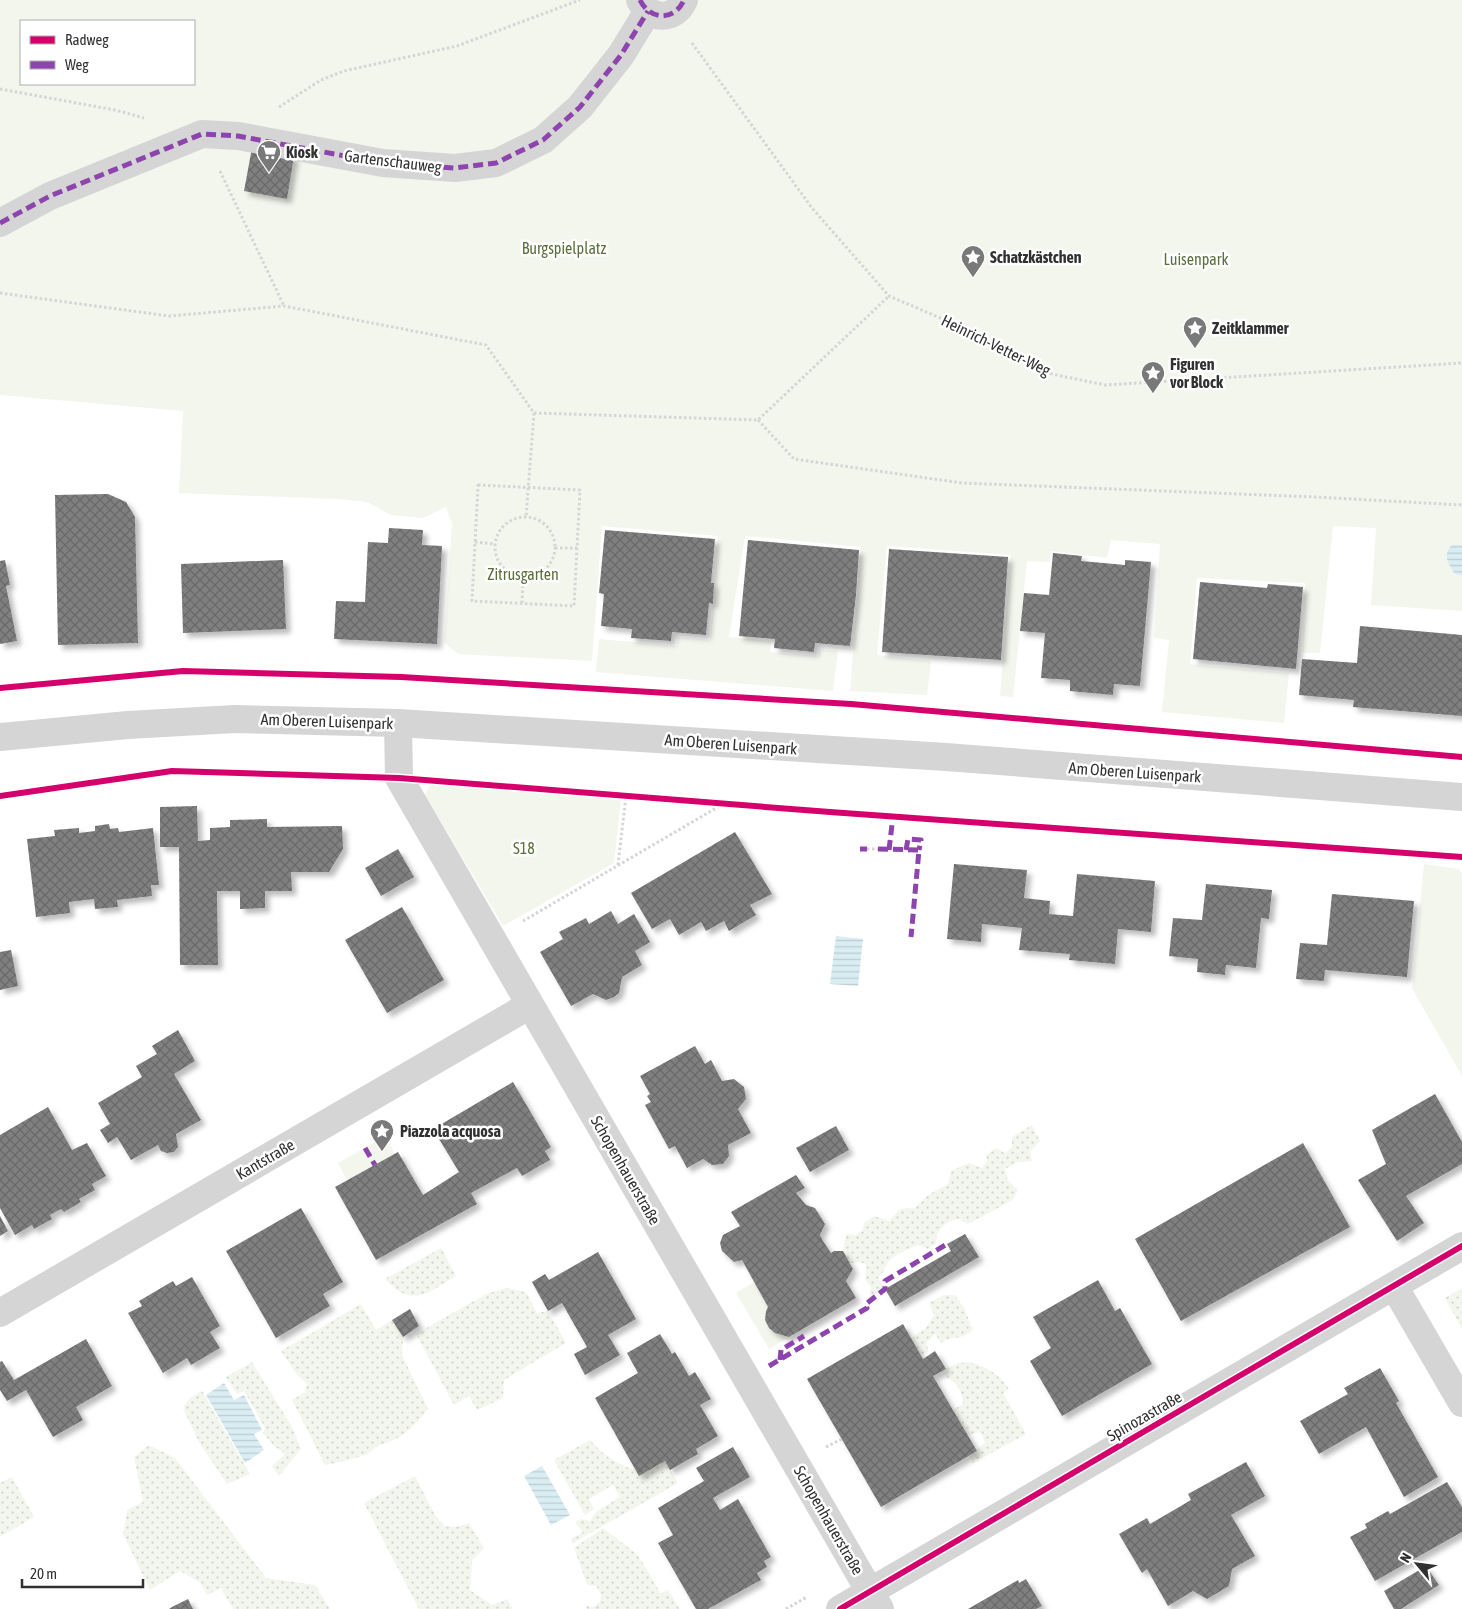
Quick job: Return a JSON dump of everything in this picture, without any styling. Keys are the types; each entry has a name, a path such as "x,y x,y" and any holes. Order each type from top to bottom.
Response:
{"street":[{"name":"Gartenschauweg","path":"0,223 50,196 202,134 238,136 383,163 455,168 496,163 543,140 580,107 661,6"},
{"name":"Am Oberen Luisenpark","path":"0,737 128,725 235,718 398,723 946,757 1462,797"},
{"name":"Schopenhauerstraße","path":"398,723 399,778 875,1600"},
{"name":"Kantstraße","path":"0,1313 530,1005"},
{"name":"Spinozastraße","path":"840,1609 875,1600 1462,1246"},
{"path":"1394,1286 1462,1403"}],"path":[{"path":"238,136 321,80 344,71 457,46 580,0"},
{"path":"0,89 115,110 150,120"},
{"path":"202,134 284,306"},
{"path":"0,293 169,316 284,306 486,345 534,412 526,517"},
{"path":"758,420 889,296"},
{"path":"534,412 758,420 794,459 962,483 1315,497 1462,505"},
{"path":"478,485 528,488 580,490 574,606 472,601 478,485"},
{"path":"526,517 535,519 550,530 555,548 549,566 532,576 523,577 505,570 496,554 495,544 498,535 509,522 526,517"},
{"path":"475,542 495,544"},
{"path":"555,548 577,548"},
{"path":"522,603 523,577"},
{"path":"618,866 626,796"},
{"path":"492,939 723,804"},
{"path":"867,849 878,849"},
{"path":"834,1442 842,1439"},
{"path":"786,1609 812,1594"}],"green space":[{"name":"Luisenpark","path":"0,0 1462,0 1462,611 1371,605 1376,528 1333,526 1320,653 1302,653 1305,583 1197,578 1190,664 1289,673 1284,723 1162,712 1169,640 1154,638 1160,544 1111,540 1107,558 1051,551 1050,562 1027,561 1013,697 1000,696 1011,555 887,546 877,655 931,661 927,695 850,691 861,547 745,536 729,637 771,641 770,652 818,656 819,649 838,651 833,691 596,672 599,639 677,646 677,637 710,640 718,536 602,526 592,661 458,654 444,642 452,524 446,507 423,518 391,515 367,502 338,499 179,493 183,411 0,395"},
{"name":"S18","path":"430,784 621,799 614,863 503,926 425,795"},
{"path":"1424,864 1459,869 1462,874 1462,1076 1412,988"},
{"path":"1032,1125 1040,1141 1030,1152 1032,1161 1018,1162 1005,1169 1008,1181 1018,1190 1013,1200 968,1224 958,1219 949,1222 940,1230 936,1244 927,1249 918,1245 892,1258 878,1277 885,1289 869,1299 871,1287 866,1277 867,1265 860,1262 850,1263 843,1251 846,1234 856,1235 863,1230 864,1223 874,1216 889,1221 900,1209 915,1208 928,1195 948,1184 951,1171 969,1163 982,1168 987,1161 986,1155 996,1148 1005,1153 1012,1147 1012,1137"},
{"path":"385,1136 395,1154 347,1180 338,1163"},
{"path":"441,1248 456,1276 437,1288 412,1296 404,1294 385,1279"},
{"path":"754,1282 768,1307 765,1320 775,1333 789,1337 769,1349 736,1293"},
{"path":"506,1288 526,1292 537,1313 548,1311 566,1343 504,1380 503,1398 477,1410 469,1396 454,1405 416,1334 486,1294"},
{"path":"1462,1288 1462,1329 1445,1298"},
{"path":"944,1295 955,1295 964,1308 973,1330 965,1336 949,1339 941,1343 935,1334 927,1342 928,1352 921,1356 911,1338 926,1328 934,1315 929,1303"},
{"path":"361,1304 376,1330 392,1320 403,1337 402,1355 428,1409 401,1436 378,1446 362,1456 325,1465 292,1400 304,1393 307,1384 296,1373 281,1351"},
{"path":"252,1362 292,1427 301,1449 279,1476 272,1466 285,1454 274,1446 263,1433 265,1428 244,1391 237,1394 226,1377"},
{"path":"969,1362 992,1371 1009,1389 1003,1393 1026,1434 973,1463 969,1456 985,1443 981,1432 967,1435 953,1410 963,1404 962,1395 954,1382 946,1377 946,1369 958,1363"},
{"path":"202,1391 250,1474 227,1484 199,1442 183,1408 190,1398"},
{"path":"590,1440 611,1459 636,1470 639,1475 665,1461 678,1483 573,1543 571,1539 583,1532 575,1522 581,1519 590,1521 596,1512 620,1497 613,1485 589,1499 594,1509 585,1515 554,1460"},
{"path":"149,1445 175,1458 266,1578 315,1585 330,1609 233,1609 221,1588 207,1595 201,1583 180,1571 150,1590 123,1534 127,1510 143,1502 134,1457"},
{"path":"415,1476 436,1517 445,1526 456,1527 469,1523 484,1548 472,1560 470,1590 492,1605 507,1599 513,1609 419,1609 364,1503"},
{"path":"12,1477 34,1517 0,1537 0,1483"},
{"path":"603,1528 638,1555 661,1594 668,1590 680,1609 587,1609 585,1605 593,1607 600,1602 601,1594 596,1586 587,1585 574,1548"}],"shaded area":[{"path":"1452,545 1462,545 1462,576 1454,573 1447,559 1447,552"},
{"path":"836,936 863,939 858,986 830,984"},
{"path":"224,1383 234,1400 244,1395 262,1430 254,1434 264,1450 245,1463 206,1395"},
{"path":"542,1466 570,1515 551,1525 524,1476"}],"building":[{"name":"Kiosk","path":"252,148 294,156 287,199 244,191"},
{"path":"108,494 126,502 135,517 138,643 58,645 55,495"},
{"path":"389,528 423,530 422,545 442,546 437,644 334,639 336,601 365,602 368,542 388,543"},
{"path":"605,530 715,539 711,583 714,583 713,604 709,603 706,635 672,632 671,641 631,638 632,629 601,626 604,594 599,593"},
{"path":"748,540 859,550 850,646 815,643 814,652 774,648 775,639 739,636"},
{"path":"889,549 1008,557 1001,660 882,652"},
{"path":"1053,553 1082,556 1081,561 1125,565 1125,560 1151,562 1140,686 1114,684 1113,695 1070,691 1070,680 1041,678 1045,633 1020,631 1024,593 1049,595"},
{"path":"5,560 10,585 6,586 17,641 0,644 0,561"},
{"path":"283,560 286,629 183,633 181,564"},
{"path":"1200,582 1267,588 1268,584 1303,587 1296,669 1193,659"},
{"path":"1360,626 1462,635 1462,716 1353,707 1354,700 1299,695 1302,659 1357,663"},
{"path":"197,806 198,841 210,840 210,828 230,827 230,820 267,819 267,827 342,826 343,849 329,872 291,872 292,891 265,891 265,908 240,909 240,891 217,891 218,965 180,965 179,847 160,847 160,807"},
{"path":"109,824 110,829 118,828 119,832 153,828 159,885 151,885 152,896 117,900 118,907 95,909 94,899 69,902 70,913 36,917 27,839 55,836 54,830 79,828 79,833 95,831 95,826"},
{"path":"735,832 772,894 750,905 756,915 729,931 724,921 706,931 701,922 679,935 670,919 652,929 631,893"},
{"path":"398,849 414,877 381,896 365,868"},
{"path":"954,864 1027,870 1024,898 1050,901 1049,914 1073,916 1077,874 1155,881 1151,932 1118,929 1115,964 1069,960 1070,954 1019,950 1022,928 982,924 981,942 947,939"},
{"path":"1206,884 1272,890 1269,919 1261,918 1256,968 1226,965 1225,975 1197,972 1198,959 1169,956 1173,918 1202,920"},
{"path":"1332,894 1414,901 1407,977 1325,970 1324,981 1296,979 1300,943 1327,945"},
{"path":"402,907 444,980 387,1013 345,940"},
{"path":"611,911 618,924 634,914 650,942 635,951 642,965 622,977 619,993 614,997 606,1000 593,994 571,1006 540,952 563,939 559,932 586,918 589,924"},
{"path":"11,950 18,986 0,990 0,952"},
{"path":"178,1030 195,1061 174,1074 201,1120 176,1134 178,1147 174,1152 167,1153 161,1151 158,1145 131,1160 117,1137 108,1143 100,1130 110,1124 98,1103 142,1077 136,1066 157,1054 152,1046"},
{"path":"695,1046 705,1064 711,1060 722,1081 734,1079 744,1087 746,1099 738,1109 751,1133 728,1145 729,1156 723,1164 712,1165 703,1159 687,1168 675,1146 669,1149 645,1105 651,1102 647,1096 650,1094 640,1076"},
{"path":"513,1082 551,1147 545,1151 550,1160 522,1176 517,1168 471,1193 477,1204 376,1260 335,1187 398,1152 423,1195 459,1172 433,1129"},
{"path":"1435,1094 1462,1142 1462,1164 1406,1196 1424,1223 1397,1241 1358,1180 1386,1164 1372,1130"},
{"path":"48,1107 72,1150 87,1143 106,1176 92,1184 95,1190 79,1199 81,1202 64,1212 61,1209 50,1215 52,1219 34,1229 32,1225 15,1235 0,1208 0,1135"},
{"path":"836,1126 849,1150 810,1172 796,1148"},
{"path":"1303,1143 1350,1227 1181,1321 1135,1239"},
{"path":"796,1175 805,1188 796,1193 806,1205 815,1208 825,1224 820,1235 823,1241 831,1253 843,1251 853,1269 846,1281 856,1298 789,1337 775,1333 769,1328 765,1320 768,1307 742,1260 734,1262 722,1251 720,1243 723,1235 740,1226 731,1212"},
{"path":"301,1208 343,1282 323,1294 330,1306 276,1338 226,1251"},
{"path":"0,1216 8,1231 0,1236"},
{"path":"965,1234 979,1257 895,1306 885,1289 951,1251 947,1244"},
{"path":"598,1252 636,1319 608,1335 620,1355 585,1375 574,1354 587,1347 562,1303 548,1311 532,1282 545,1274 549,1280"},
{"path":"192,1277 220,1326 210,1332 220,1348 191,1365 187,1358 163,1373 128,1313 142,1306 139,1301 173,1281 176,1286"},
{"path":"1098,1280 1115,1311 1120,1308 1152,1364 1062,1416 1030,1361 1051,1348 1033,1317"},
{"path":"410,1309 419,1326 403,1337 392,1320"},
{"path":"903,1324 923,1359 935,1351 946,1369 933,1376 977,1451 881,1507 807,1379"},
{"path":"660,1334 672,1354 675,1352 689,1376 695,1372 711,1399 700,1405 718,1436 696,1449 698,1454 670,1470 665,1461 639,1476 595,1398 638,1373 627,1353"},
{"path":"86,1339 112,1386 76,1407 83,1420 53,1437 26,1390 7,1401 0,1390 0,1362 2,1361 14,1380"},
{"path":"1380,1368 1399,1401 1396,1403 1438,1477 1404,1497 1366,1427 1319,1454 1300,1421 1348,1394 1344,1388"},
{"path":"733,1447 750,1477 713,1498 720,1510 738,1499 771,1557 764,1561 767,1567 757,1573 761,1580 708,1609 696,1609 658,1543 673,1535 658,1508 704,1481 696,1468"},
{"path":"1246,1462 1265,1496 1231,1515 1255,1556 1232,1569 1229,1586 1207,1599 1193,1591 1168,1606 1147,1569 1142,1573 1119,1534 1147,1518 1150,1524 1191,1500 1188,1494"},
{"path":"1447,1482 1462,1507 1462,1532 1375,1581 1350,1537 1367,1528 1365,1524 1388,1511 1390,1514"},
{"path":"1426,1566 1439,1585 1401,1609 1394,1609 1384,1591"},
{"path":"1026,1579 1042,1606 1036,1609 968,1609 1018,1580 1019,1583"},
{"path":"188,1599 193,1609 169,1609 172,1607"}],"marked path":[{"path":"640,0 650,12 662,16 675,12 684,0"},
{"path":"0,223 50,196 202,134 238,136 383,163 455,168 496,163 543,140 580,107 621,55 648,11"},
{"path":"889,850 893,816"},
{"path":"906,850 908,839 921,840 919,850"},
{"path":"860,849 867,849"},
{"path":"878,849 919,850 911,937"},
{"path":"365,1148 375,1165"},
{"path":"769,1366 867,1308 866,1304 885,1289 885,1281 947,1244"},
{"path":"780,1360 781,1350 804,1336"}],"cycle path":[{"path":"0,688 183,671 401,677 851,704 1462,757"},
{"path":"0,796 172,771 399,778 830,812 1462,857"},
{"path":"840,1609 1462,1246"}],"place":[{"name":"Kiosk","path":"269,173"},
{"name":"Schatzkästchen","path":"973,278"},
{"name":"Zeitklammer","path":"1195,349"},
{"name":"Figuren vor Block","path":"1153,394"},
{"name":"Piazzola acquosa","path":"382,1152"}],"park label":[{"name":"Burgspielplatz","path":"564,248"},
{"name":"Zitrusgarten","path":"523,574"}]}
